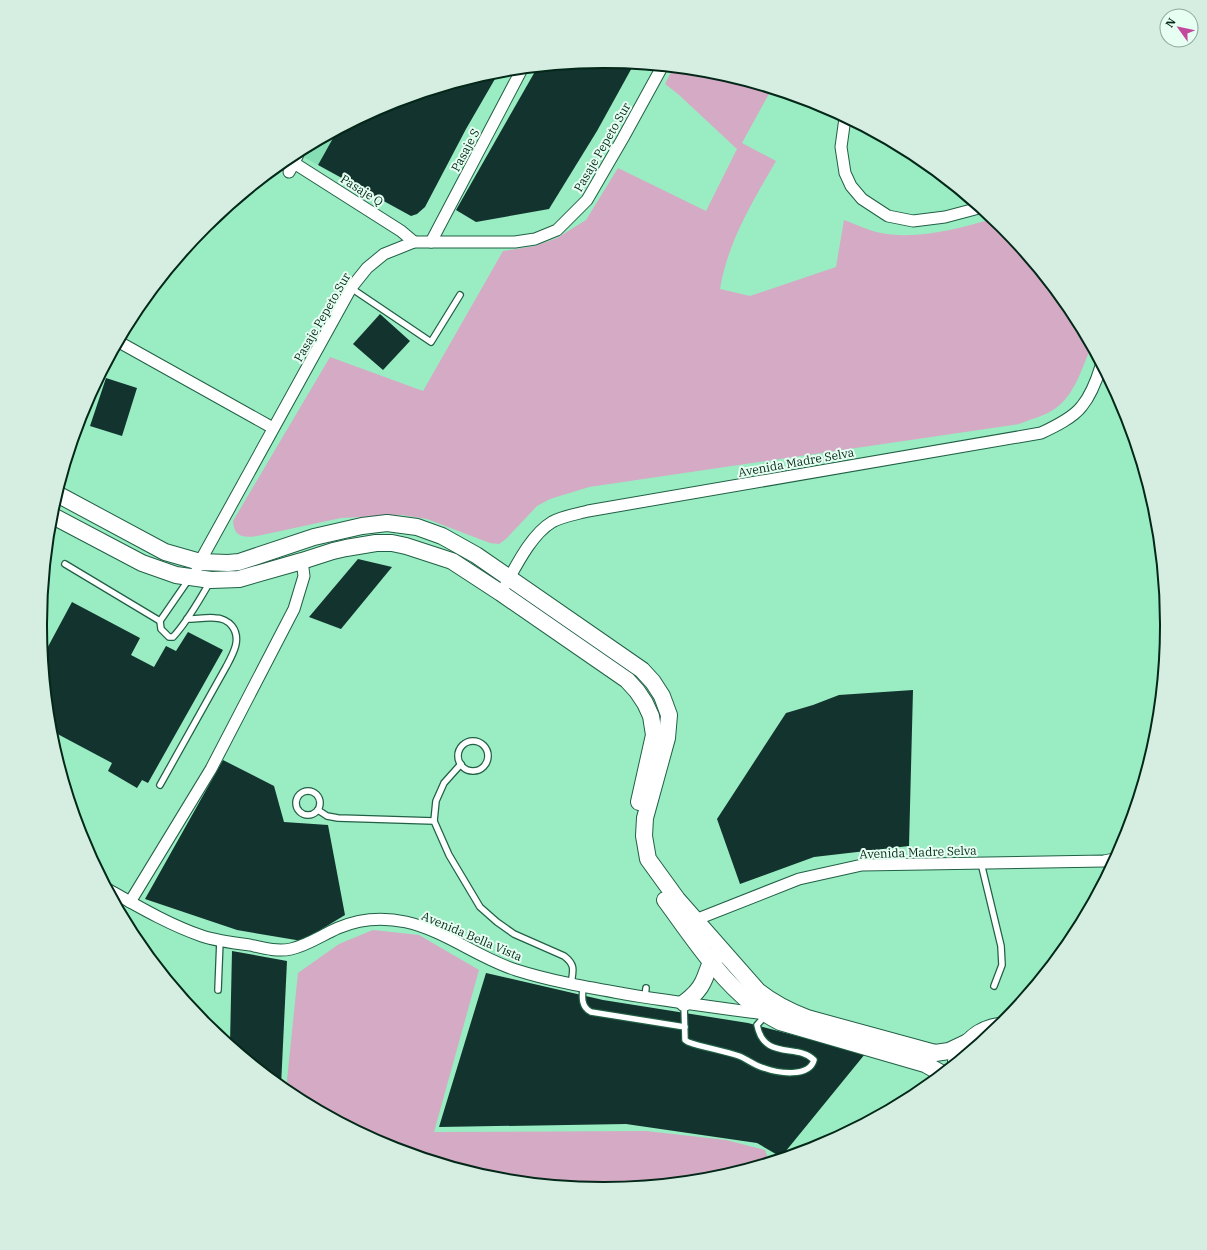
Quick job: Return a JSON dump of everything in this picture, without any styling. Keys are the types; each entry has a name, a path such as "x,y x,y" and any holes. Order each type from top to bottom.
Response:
{"street":[{"name":"Pasaje Pepeto Sur","path":"191,577 351,288 367,268 384,254 414,242 515,242 535,239 557,230 587,200 659,72"},
{"name":"Pasaje S","path":"431,242 519,75"},
{"path":"844,123 841,147 845,173 851,186 862,199 888,216 913,221 945,217 973,210"},
{"name":"Pasaje Q","path":"294,162 292,167 401,231 414,242"},
{"path":"124,345 273,428"},
{"name":"Avenida Madre Selva","path":"501,593 532,541 541,530 553,521 596,510 1041,433 1060,424 1082,406 1099,372"},
{"path":"62,497 165,552 200,562 239,562 314,537 362,526 387,524 417,527 442,536 476,555 510,578 642,670 654,682 662,696 668,715 667,738 645,818 644,836 648,859 677,899 691,924"},
{"path":"58,518 142,563 176,575 211,580 239,579 333,551 376,543 392,543 406,546 452,561 627,680 637,691 651,716 654,735 635,819 636,848 638,858 642,868 691,924 747,1000 766,1015 780,1022 925,1064 937,1071"},
{"path":"130,902 211,769 294,609 304,576 302,561"},
{"name":"Avenida Madre Selva","path":"691,924 799,879 862,864 1108,860"},
{"name":"Avenida Bella Vista","path":"117,895 158,917 203,936 274,950 289,949 310,943 351,923 364,920 392,920 406,922 431,930 492,961 515,970 570,985 645,992 684,1003 766,1015"},
{"path":"684,1003 696,994 716,957"},
{"path":"716,957 770,1000 793,1013 807,1018 935,1053 948,1051 968,1042 983,1031"},
{"path":"962,1050 968,1042"}],"lane":[{"path":"351,288 431,342 460,295"},
{"path":"65,564 160,620"},
{"path":"191,577 160,620 160,629 169,637 173,637 187,619 211,580"},
{"path":"160,785 226,667 234,650 237,639 234,629 230,623 220,618 187,619"},
{"path":"475,741 484,746 487,754 485,764 482,767 468,770 461,764 458,760 459,750 466,743 475,741"},
{"path":"461,764 444,783 436,801 434,821 449,855 480,906 497,922 514,934 564,956 570,961 574,968 570,985"},
{"path":"309,791 316,794 320,804 318,810 313,814 308,815 298,811 296,800 299,795 309,791"},
{"path":"318,810 327,816 346,818 434,821"},
{"path":"981,863 1001,946 1002,965 994,986"},
{"path":"218,990 220,940"},
{"path":"583,987 583,1006 586,1010 591,1012 686,1027"},
{"path":"684,1003 686,1027 685,1040 688,1042 739,1056 764,1068 790,1073 805,1071 810,1067 814,1060 808,1056 773,1047 762,1039 758,1033 756,1025 766,1015"}],"shaded area":[{"path":"671,73 676,73 748,87 769,94 742,143 776,161 750,206 735,238 724,271 720,289 750,296 836,267 844,220 876,232 906,235 935,233 986,221 1022,258 1045,286 1066,316 1088,353 1077,380 1068,396 1056,408 1019,424 589,487 550,499 537,506 506,539 499,544 490,543 427,519 402,515 341,518 252,537 237,533 233,521 330,357 423,391 503,251 535,246 557,238 586,220 618,168 706,211 737,149 678,94 665,84"},
{"path":"333,139 318,165 303,157"},
{"path":"373,930 419,935 479,970 434,1132 646,1131 726,1140 765,1150 767,1157 748,1163 712,1171 676,1177 604,1182 567,1180 531,1177 459,1163 391,1139 357,1124 325,1107 287,1083 298,973 339,944"}],"building":[{"path":"604,68 631,69 597,131 549,209 476,222 456,210 534,73"},
{"path":"495,79 466,129 425,207 417,214 411,216 318,165 333,139 357,126 425,98 459,87"},
{"path":"380,314 410,341 383,370 353,344"},
{"path":"106,378 137,388 122,436 90,426"},
{"path":"358,559 392,567 341,629 309,617"},
{"path":"72,602 140,638 131,655 154,667 166,646 176,651 188,632 223,650 148,783 142,780 137,788 108,771 112,763 58,734 52,698 48,647"},
{"path":"913,690 909,846 814,857 740,884 717,819 786,713 839,695"},
{"path":"223,760 274,786 284,822 328,825 345,915 302,941 237,930 145,899"},
{"path":"232,951 287,961 281,1079 230,1037"},
{"path":"486,973 603,1000 748,1023 865,1054 786,1150 776,1154 757,1143 626,1124 439,1127"}]}
